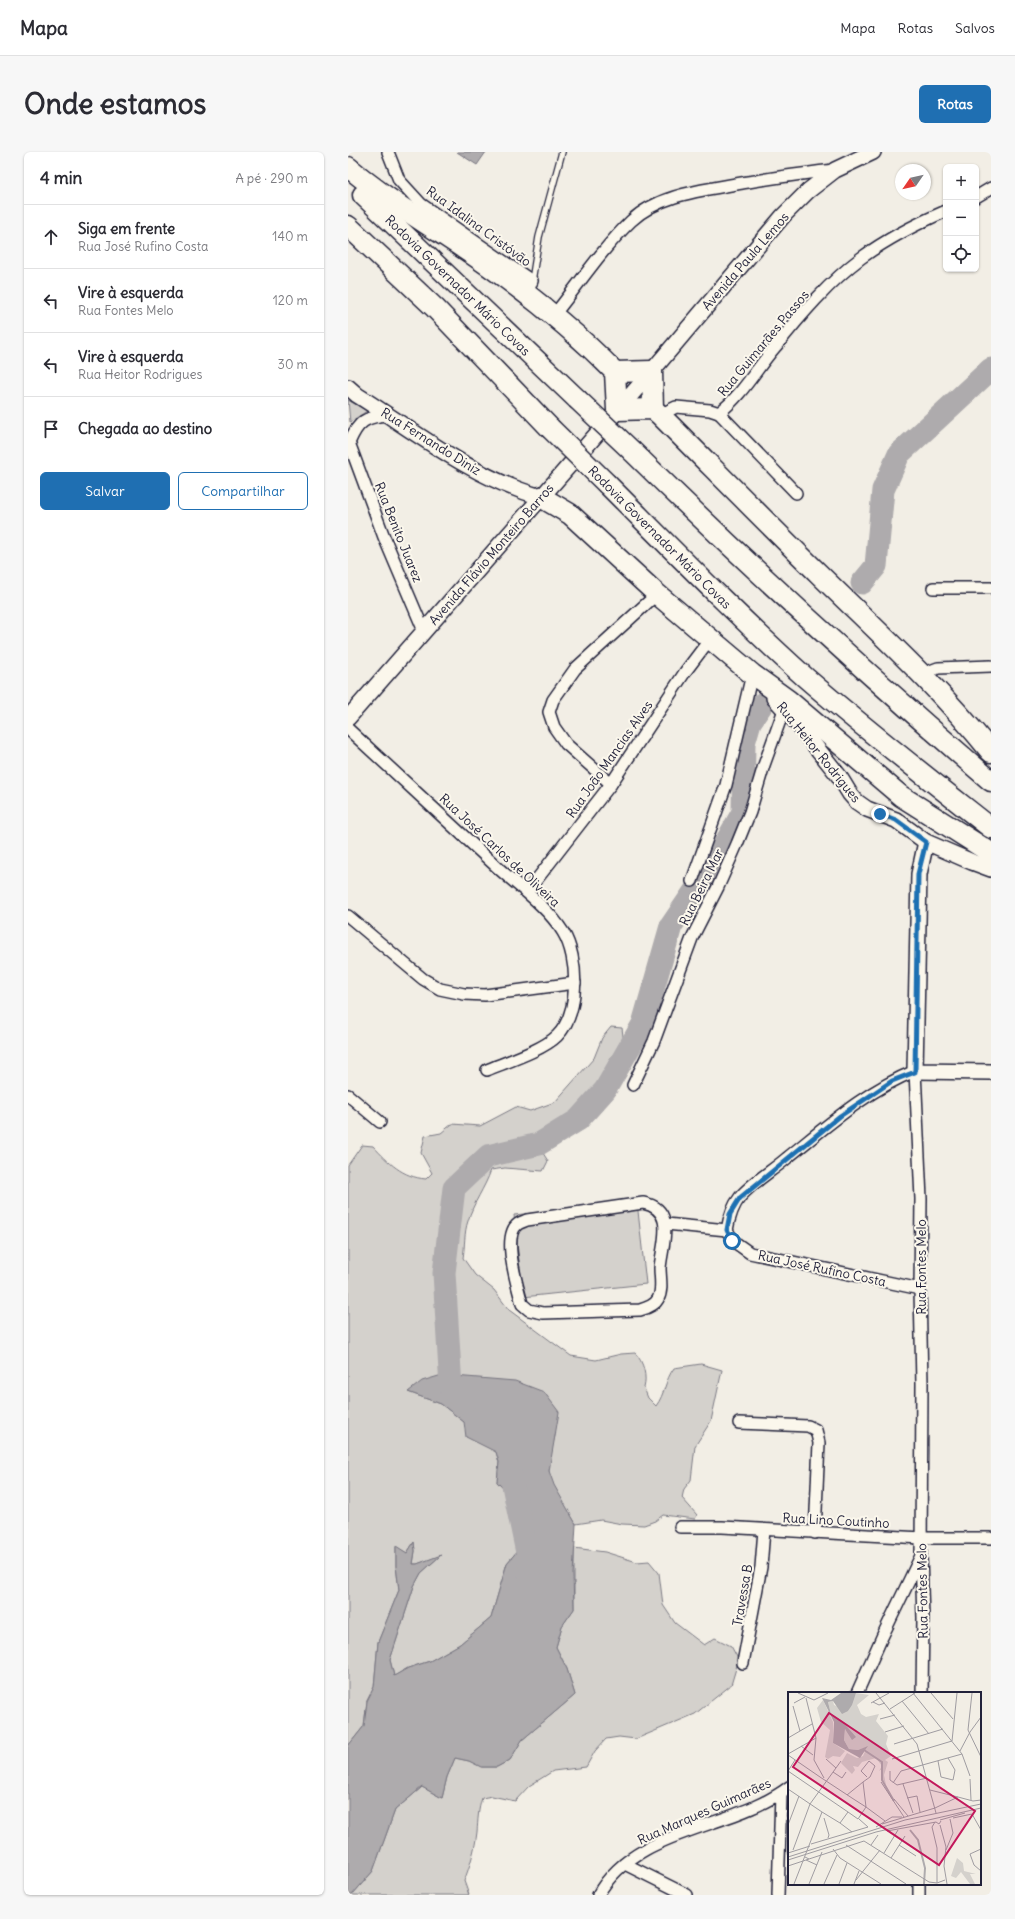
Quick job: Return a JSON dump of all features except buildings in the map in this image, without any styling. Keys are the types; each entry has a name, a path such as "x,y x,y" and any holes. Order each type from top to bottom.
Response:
{"highway":[{"path":"348,167 385,197 444,236 530,287 554,315 593,349 615,372 617,410 657,412"},
{"name":"Rodovia Governador Mário Covas","path":"348,180 801,613 991,781"},
{"name":"Rodovia Governador Mário Covas","path":"348,226 435,308 550,428 710,586 806,677 896,753 991,828"},
{"path":"615,372 652,371 657,412 819,574 924,676 953,706 991,752"},
{"path":"541,497 570,514 657,594 771,691 901,796 991,853"}],"main road":[{"name":"Avenida Paula Lemos","path":"634,391 783,216 808,191 835,170 873,152"},
{"name":"Rua Fernando Diniz","path":"348,387 357,395 390,415 456,460 501,483 541,497"},
{"name":"Avenida Flávio Monteiro Barros","path":"348,718 634,391"},
{"name":"Rua Heitor Rodrigues","path":"771,691 839,776 850,794 857,802 867,809 896,820 926,842 991,869"},
{"name":"Rua Fontes Melo","path":"915,1072 918,874 926,842"},
{"path":"915,1072 991,1072"}],"street":[{"name":"Rua Idalina Cristóvão","path":"388,152 399,180 422,204 530,287"},
{"path":"554,315 603,253 632,220 651,206 681,195 779,176 835,170"},
{"path":"979,195 991,188"},
{"name":"Rua Guimarães Passos","path":"719,414 736,399 775,346 826,290 860,259 900,233 943,212"},
{"name":"Rua Guimarães Passos","path":"657,412 676,407 710,410 719,414 796,493"},
{"name":"Rua Benito Juarez","path":"390,415 379,416 361,422 355,429 349,442 384,537 424,631"},
{"path":"933,588 991,588"},
{"path":"611,784 566,744 554,727 549,712 553,700 575,669 657,594"},
{"name":"Rua João Mancias Alves","path":"527,892 611,784 685,672 710,639"},
{"path":"924,676 930,671 938,668 991,666"},
{"path":"692,881 726,785 771,691"},
{"name":"Rua Beira Mar","path":"633,1085 654,1041 692,938 718,887 742,831 771,691"},
{"name":"Rua José Carlos de Oliveira","path":"348,729 527,892 556,922 564,934 572,957 575,983 573,1002 566,1022 558,1035 547,1044 487,1070"},
{"path":"348,916 423,979 440,989 464,994 485,995 575,983"},
{"path":"666,1224 727,1230 730,1214 740,1198 754,1184 840,1116 892,1081 915,1072"},
{"name":"Rua Fontes Melo","path":"915,1072 921,1199 922,1692"},
{"path":"348,1095 380,1122"},
{"path":"643,1204 652,1205 657,1208 666,1224 661,1258 661,1288 658,1299 647,1308 640,1310 543,1312 529,1310 522,1304 511,1254 512,1233 518,1224 527,1220 643,1204"},
{"name":"Rua José Rufino Costa","path":"727,1230 732,1241 750,1253 920,1290"},
{"path":"739,1423 808,1426 816,1430 819,1443 815,1533"},
{"name":"Rua Lino Coutinho","path":"680,1527 722,1527 922,1538 991,1538"},
{"name":"Travessa B","path":"743,1663 761,1567 764,1530"},
{"path":"858,1692 882,1637 921,1556"},
{"path":"778,1895 785,1790"},
{"name":"Rua Marques Guimarães","path":"598,1895 625,1864 653,1846 758,1805 785,1790"},
{"path":"625,1864 687,1895"}],"lane":[{"path":"530,287 539,237 562,152"}],"shaded area":[{"path":"457,152 486,152 477,165"},
{"path":"348,400 367,411 350,422"},
{"path":"611,1027 622,1028 624,1044 596,1087 575,1112 549,1132 529,1142 497,1149 515,1154 541,1150 548,1161 543,1171 505,1168 491,1170 468,1221 463,1258 475,1275 494,1290 509,1310 571,1356 596,1360 621,1354 635,1353 643,1365 645,1379 644,1388 648,1398 656,1406 674,1368 701,1364 722,1370 711,1421 695,1446 691,1480 684,1489 682,1498 697,1515 695,1519 663,1515 655,1521 644,1525 622,1524 601,1520 576,1524 552,1484 550,1477 549,1470 551,1451 556,1432 467,1378 442,1375 408,1392 441,1404 464,1422 496,1452 499,1462 497,1482 526,1512 533,1533 507,1563 491,1618 460,1644 430,1661 408,1668 394,1676 390,1660 414,1586 421,1573 440,1556 413,1564 415,1551 414,1542 407,1553 396,1547 396,1566 399,1590 378,1642 374,1687 367,1701 364,1726 348,1746 348,1165 362,1145 373,1146 396,1168 417,1178 426,1179 432,1173 421,1153 425,1136 441,1133 452,1124 480,1126 516,1107 530,1111 555,1102 594,1058 602,1038"},
{"path":"637,1202 646,1284 523,1297 514,1215"},
{"path":"442,1375 515,1381 544,1392 559,1412 549,1471 554,1485 576,1524 573,1574 574,1609 562,1626 556,1647 567,1669 575,1695 522,1740 510,1760 497,1767 481,1767 469,1761 455,1758 447,1777 442,1798 422,1787 395,1810 373,1871 352,1895 348,1895 348,1746 364,1726 367,1701 374,1687 378,1642 399,1590 396,1566 396,1546 407,1553 414,1542 415,1551 413,1564 417,1564 441,1555 421,1573 414,1586 390,1660 394,1676 408,1668 430,1661 460,1644 491,1618 507,1563 533,1533 526,1512 497,1482 499,1462 496,1452 466,1437 464,1422 441,1404 408,1392 422,1381"},
{"path":"574,1548 605,1552 637,1562 649,1561 659,1573 663,1605 675,1623 704,1645 715,1638 731,1646 737,1657 737,1665 731,1685 695,1714 636,1739 619,1737 606,1739 595,1751 586,1767 553,1771 529,1786 515,1801 492,1796 482,1798 475,1845 464,1881 469,1895 352,1895 373,1871 395,1810 422,1787 442,1798 447,1777 455,1758 469,1761 482,1767 497,1767 510,1760 522,1740 575,1695 567,1669 556,1647 562,1626 574,1609"}],"waterway":[{"path":"862,583 876,566 883,490 899,454 991,369"},
{"path":"464,1402 451,1388 444,1273 454,1188 488,1156 539,1144 578,1120 605,1090 643,1024 671,926 717,858 743,812 744,743 750,722 763,703"},
{"path":"510,1471 530,1567 529,1573"}],"route":[{"path":"732,1241 727,1230 730,1214 740,1198 754,1184 840,1116 892,1081 915,1072 918,874 926,842 896,820 880,814"}]}
